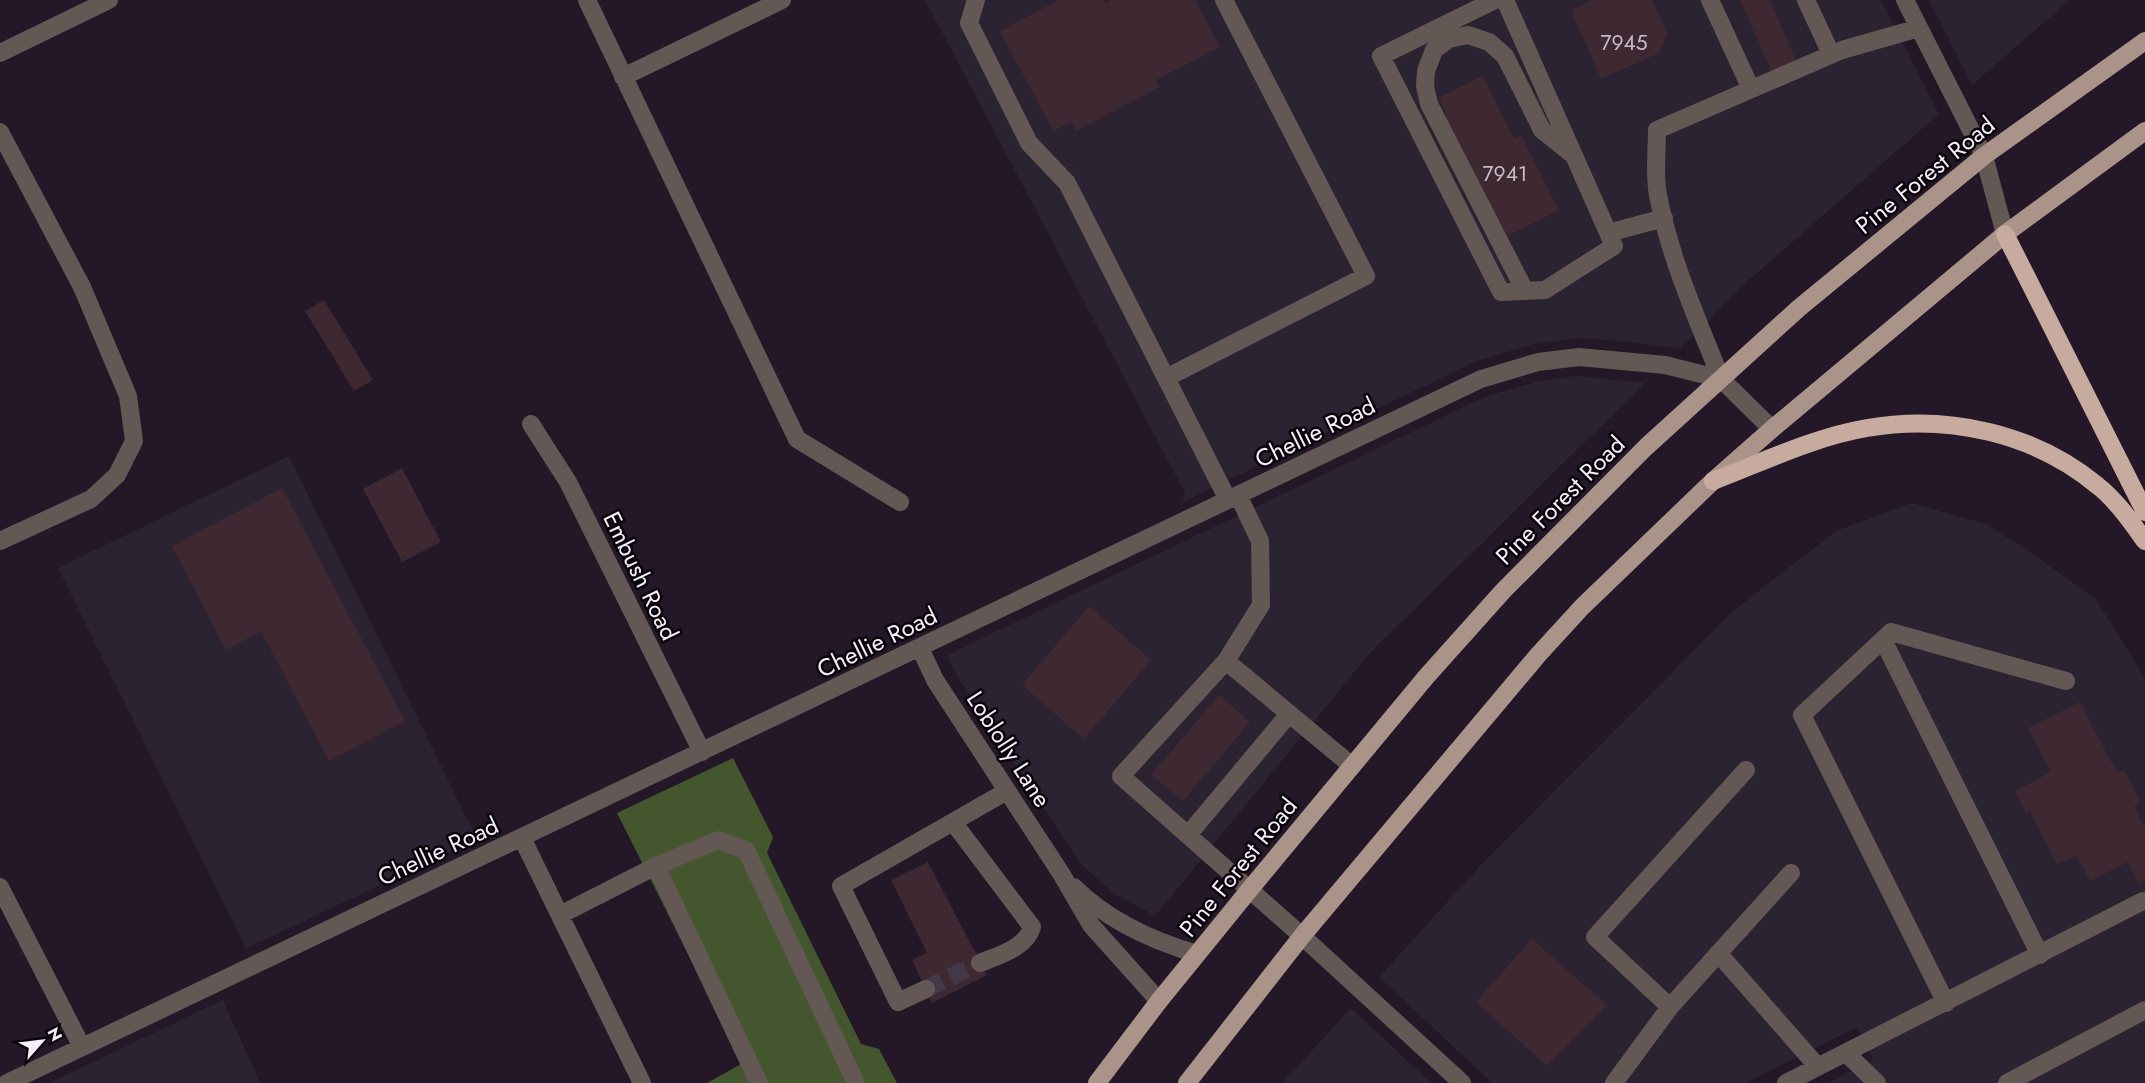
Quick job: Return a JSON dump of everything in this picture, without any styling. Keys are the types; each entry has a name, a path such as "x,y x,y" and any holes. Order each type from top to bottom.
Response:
{"highway":[{"path":"2005,234 2145,512"},
{"path":"1713,481 1831,437 1865,428 1915,423 1964,426 2013,438 2036,447 2080,472 2100,487 2145,541"}],"main road":[{"name":"Pine Forest Road","path":"1097,1083 1197,954 1426,677 1503,591 1646,447 1799,308 1984,156 2145,41"},
{"path":"1187,1083 1302,936 1538,655 1582,607 1713,481 1772,429 2005,234 2145,131"}],"street":[{"path":"0,53 109,0"},
{"path":"587,0 797,439 900,502"},
{"path":"624,77 782,0"},
{"path":"976,0 969,23 1029,143 1067,183 1166,378 1233,498 1260,541 1261,605 1226,660 1121,776 1250,889 1462,1083"},
{"path":"1166,378 1366,276 1224,0"},
{"path":"1495,0 1382,56 1501,292 1545,290 1614,246 1505,0"},
{"path":"1710,0 1751,89"},
{"path":"1806,0 1831,54"},
{"path":"1905,0 1984,156 2005,234"},
{"path":"1772,429 1721,379 1676,264 1658,192 1657,130 1831,54 1919,28"},
{"path":"1525,291 1429,104 1425,86 1426,71 1434,50 1449,39 1468,35 1489,42 1505,56 1542,130 1573,155"},
{"path":"0,132 82,286 128,396 134,441 117,475 91,499 0,541"},
{"path":"1608,233 1664,219"},
{"name":"Chellie Road","path":"7,1083 1481,378 1538,362 1579,357 1665,365 1721,379"},
{"name":"Embush Road","path":"531,424 568,482 702,752"},
{"path":"1946,1003 1802,715 1891,632 2066,681"},
{"path":"1883,640 2040,955"},
{"name":"Loblolly Lane","path":"920,648 935,680 1062,875 1091,925 1159,1001"},
{"path":"1226,660 1352,766"},
{"path":"1188,835 1290,714"},
{"path":"1670,1007 1594,937 1746,770"},
{"path":"926,988 898,1002 841,886 1007,791"},
{"path":"953,822 1032,927 1030,933 1020,944 980,963"},
{"path":"522,838 642,1083"},
{"path":"560,915 656,866 718,840 746,850 856,1083"},
{"path":"656,866 759,1083"},
{"path":"1614,1083 1670,1007 1791,873"},
{"name":"Loblolly Lane","path":"1062,875 1117,920 1171,946 1197,954"},
{"path":"0,887 82,1047"},
{"path":"1786,1083 2143,901"},
{"path":"1718,953 1818,1067"},
{"path":"2007,1083 2145,1010"},
{"path":"1846,1053 1878,1083"}],"shaded area":[{"path":"925,0 1881,0 1939,114 1749,280 1680,349 1579,338 1534,344 1477,361 1182,502 1185,493"},
{"path":"1929,0 2070,0 1972,85"},
{"path":"1577,376 1645,383 1369,654 1155,916 1113,893 1080,863 953,670 947,655 1487,396 1540,381"},
{"path":"289,456 477,839 243,950 245,946 58,568"},
{"path":"1911,503 1986,524 2096,599 2145,678 2145,1083 1828,1083 1873,1060 1857,1027 1746,1083 1492,1083 1379,977 1481,865 1733,611 1836,531"},
{"path":"223,1000 260,1083 49,1083"},
{"path":"1351,1008 1431,1083 1282,1083"}],"green space":[{"path":"733,758 773,837 767,853 861,1044 879,1049 897,1083 707,1083 743,1063 617,813"}],"building":[{"path":"1059,0 1104,0 1106,3 1111,0 1195,0 1220,47 1156,80 1160,87 1076,131 1071,122 1053,131 1000,31"},
{"path":"1592,0 1652,0 1667,34 1659,53 1601,79 1571,10"},
{"path":"1740,0 1770,0 1797,63 1773,74"},
{"path":"1483,76 1514,139 1521,135 1559,210 1501,239 1444,126 1446,112 1439,98"},
{"path":"324,300 373,380 354,391 305,311"},
{"path":"402,468 441,542 402,562 363,489"},
{"path":"282,488 405,721 329,761 261,631 226,650 172,546"},
{"path":"1089,606 1151,660 1084,739 1022,685"},
{"path":"1219,695 1250,722 1183,801 1151,775"},
{"path":"2080,702 2117,773 2124,770 2140,803 2134,807 2145,829 2145,881 2139,884 2128,862 2090,881 2077,855 2057,864 2030,811 2026,813 2015,791 2051,772 2028,728"},
{"path":"928,862 987,975 932,1003 912,960 927,953 891,880"},
{"path":"1532,939 1607,1005 1547,1066 1476,1002"}],"tunnel":[{"path":"926,989 980,963"}]}
